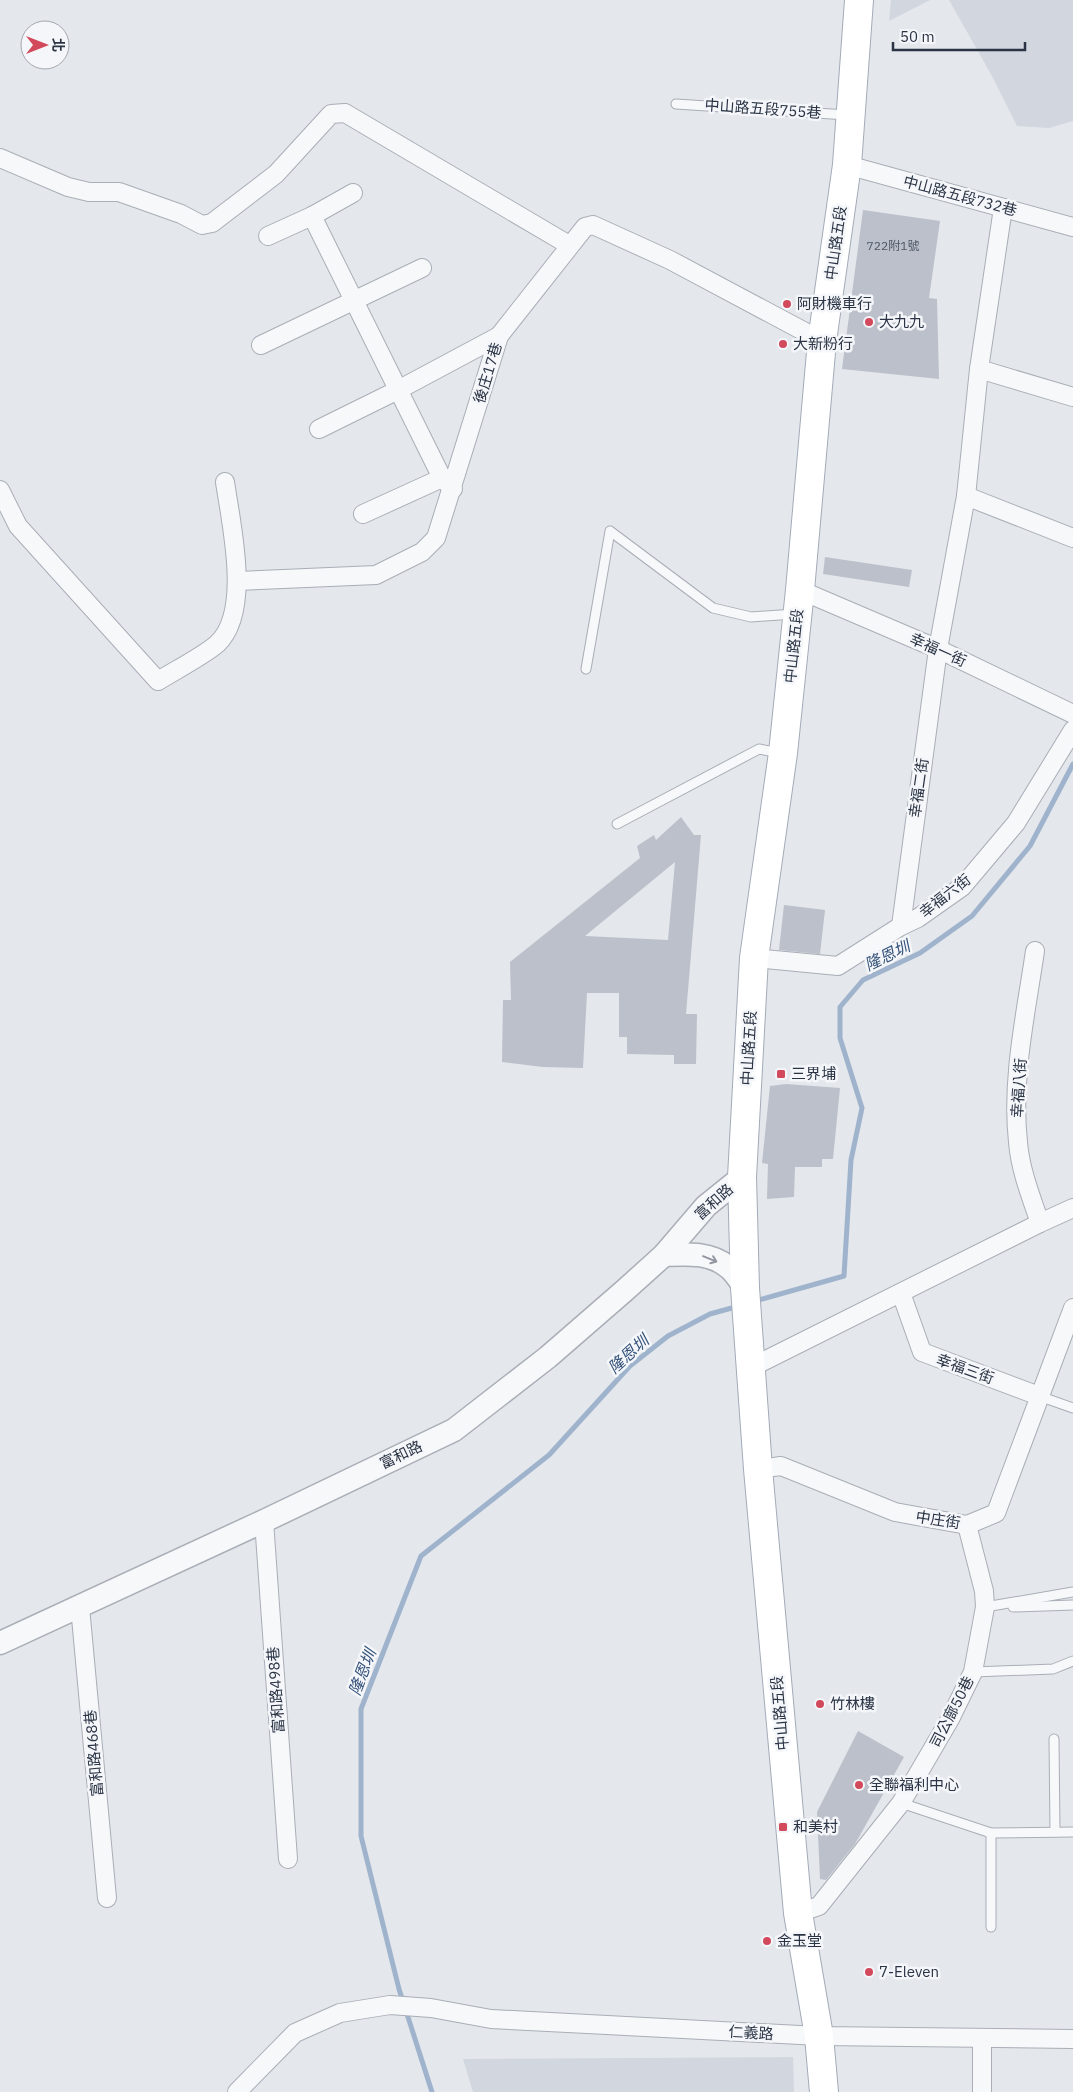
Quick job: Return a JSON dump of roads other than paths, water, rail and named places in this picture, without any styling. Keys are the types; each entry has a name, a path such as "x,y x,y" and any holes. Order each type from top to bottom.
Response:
{"main road":[{"name":"中山路五段","path":"824,2092 819,2036 798,1913 758,1469 750,1368 742,1177 754,958 783,753 822,341 847,165 859,0"}],"street":[{"path":"0,158 68,187 89,192 119,192 181,214 202,225 212,223 276,174 332,114 345,113 569,245"},
{"name":"中山路五段732巷","path":"847,165 1073,227"},
{"path":"268,236 312,216 353,192"},
{"name":"幸福二街","path":"901,926 938,649 966,496 979,369 1003,208"},
{"path":"312,216 398,390 448,483 363,514"},
{"name":"後庄17巷","path":"237,581 376,576 422,552 436,538 448,483 499,336 585,227 593,225 670,260 822,341"},
{"path":"261,345 422,268"},
{"path":"319,428 398,390 499,336"},
{"path":"979,369 1073,397"},
{"path":"0,490 18,526 158,681 217,644 232,624 237,581 225,482"},
{"path":"966,496 1073,538"},
{"name":"幸福一街","path":"798,602 938,649 1073,714"},
{"name":"幸福六街","path":"754,958 838,966 901,926 918,918 962,887 1016,823 1073,730"},
{"name":"幸福八街","path":"1035,951 1015,1100 1018,1144 1024,1174 1040,1223"},
{"name":"富和路","path":"0,1643 264,1521 454,1430 548,1356 664,1254 706,1206 742,1177"},
{"path":"750,1368 1073,1208"},
{"path":"664,1254 696,1254 709,1257 728,1267 746,1291"},
{"name":"幸福三街","path":"901,1293 922,1352 1039,1396"},
{"name":"中庄街","path":"758,1469 781,1466 895,1512 967,1525 996,1513 1073,1308"},
{"name":"富和路498巷","path":"264,1521 288,1859"},
{"name":"司公廍50巷","path":"798,1913 819,1906 901,1803 950,1719 973,1672 985,1607 984,1592 967,1525"},
{"name":"富和路468巷","path":"80,1607 107,1898"},
{"name":"仁義路","path":"237,2092 294,2033 340,2013 390,2005 431,2008 491,2019 819,2036 1073,2039"},
{"path":"982,2038 982,2092"}],"lane":[{"name":"中山路五段755巷","path":"676,104 851,115"},
{"path":"586,669 610,531 713,608 751,617 798,602"},
{"path":"617,824 760,749 783,753"},
{"path":"1039,1396 1073,1408"},
{"path":"985,1607 1073,1592"},
{"path":"985,1607 1073,1606"},
{"path":"973,1672 1053,1669 1073,1661"},
{"path":"1054,1739 1055,1832"},
{"path":"901,1803 991,1833 1073,1832"},
{"path":"991,1833 991,1927"}],"waterway":[{"name":"隆恩圳","path":"755,1301 844,1276 851,1160 862,1108 840,1038 840,1007 863,980 920,953 972,916 1030,846 1073,764"},
{"name":"隆恩圳","path":"432,2092 399,1989 361,1836 361,1709 421,1556 549,1455 630,1366 668,1336 710,1314 739,1306"}],"place":[{"name":"阿財機車行","path":"787,304"},
{"name":"大九九","path":"869,322"},
{"name":"大新粉行","path":"783,344"},
{"name":"三界埔","path":"781,1074"},
{"name":"竹林樓","path":"820,1704"},
{"name":"全聯福利中心","path":"859,1785"},
{"name":"和美村","path":"783,1827"},
{"name":"金玉堂","path":"767,1941"},
{"name":"7-Eleven","path":"869,1972"}]}
